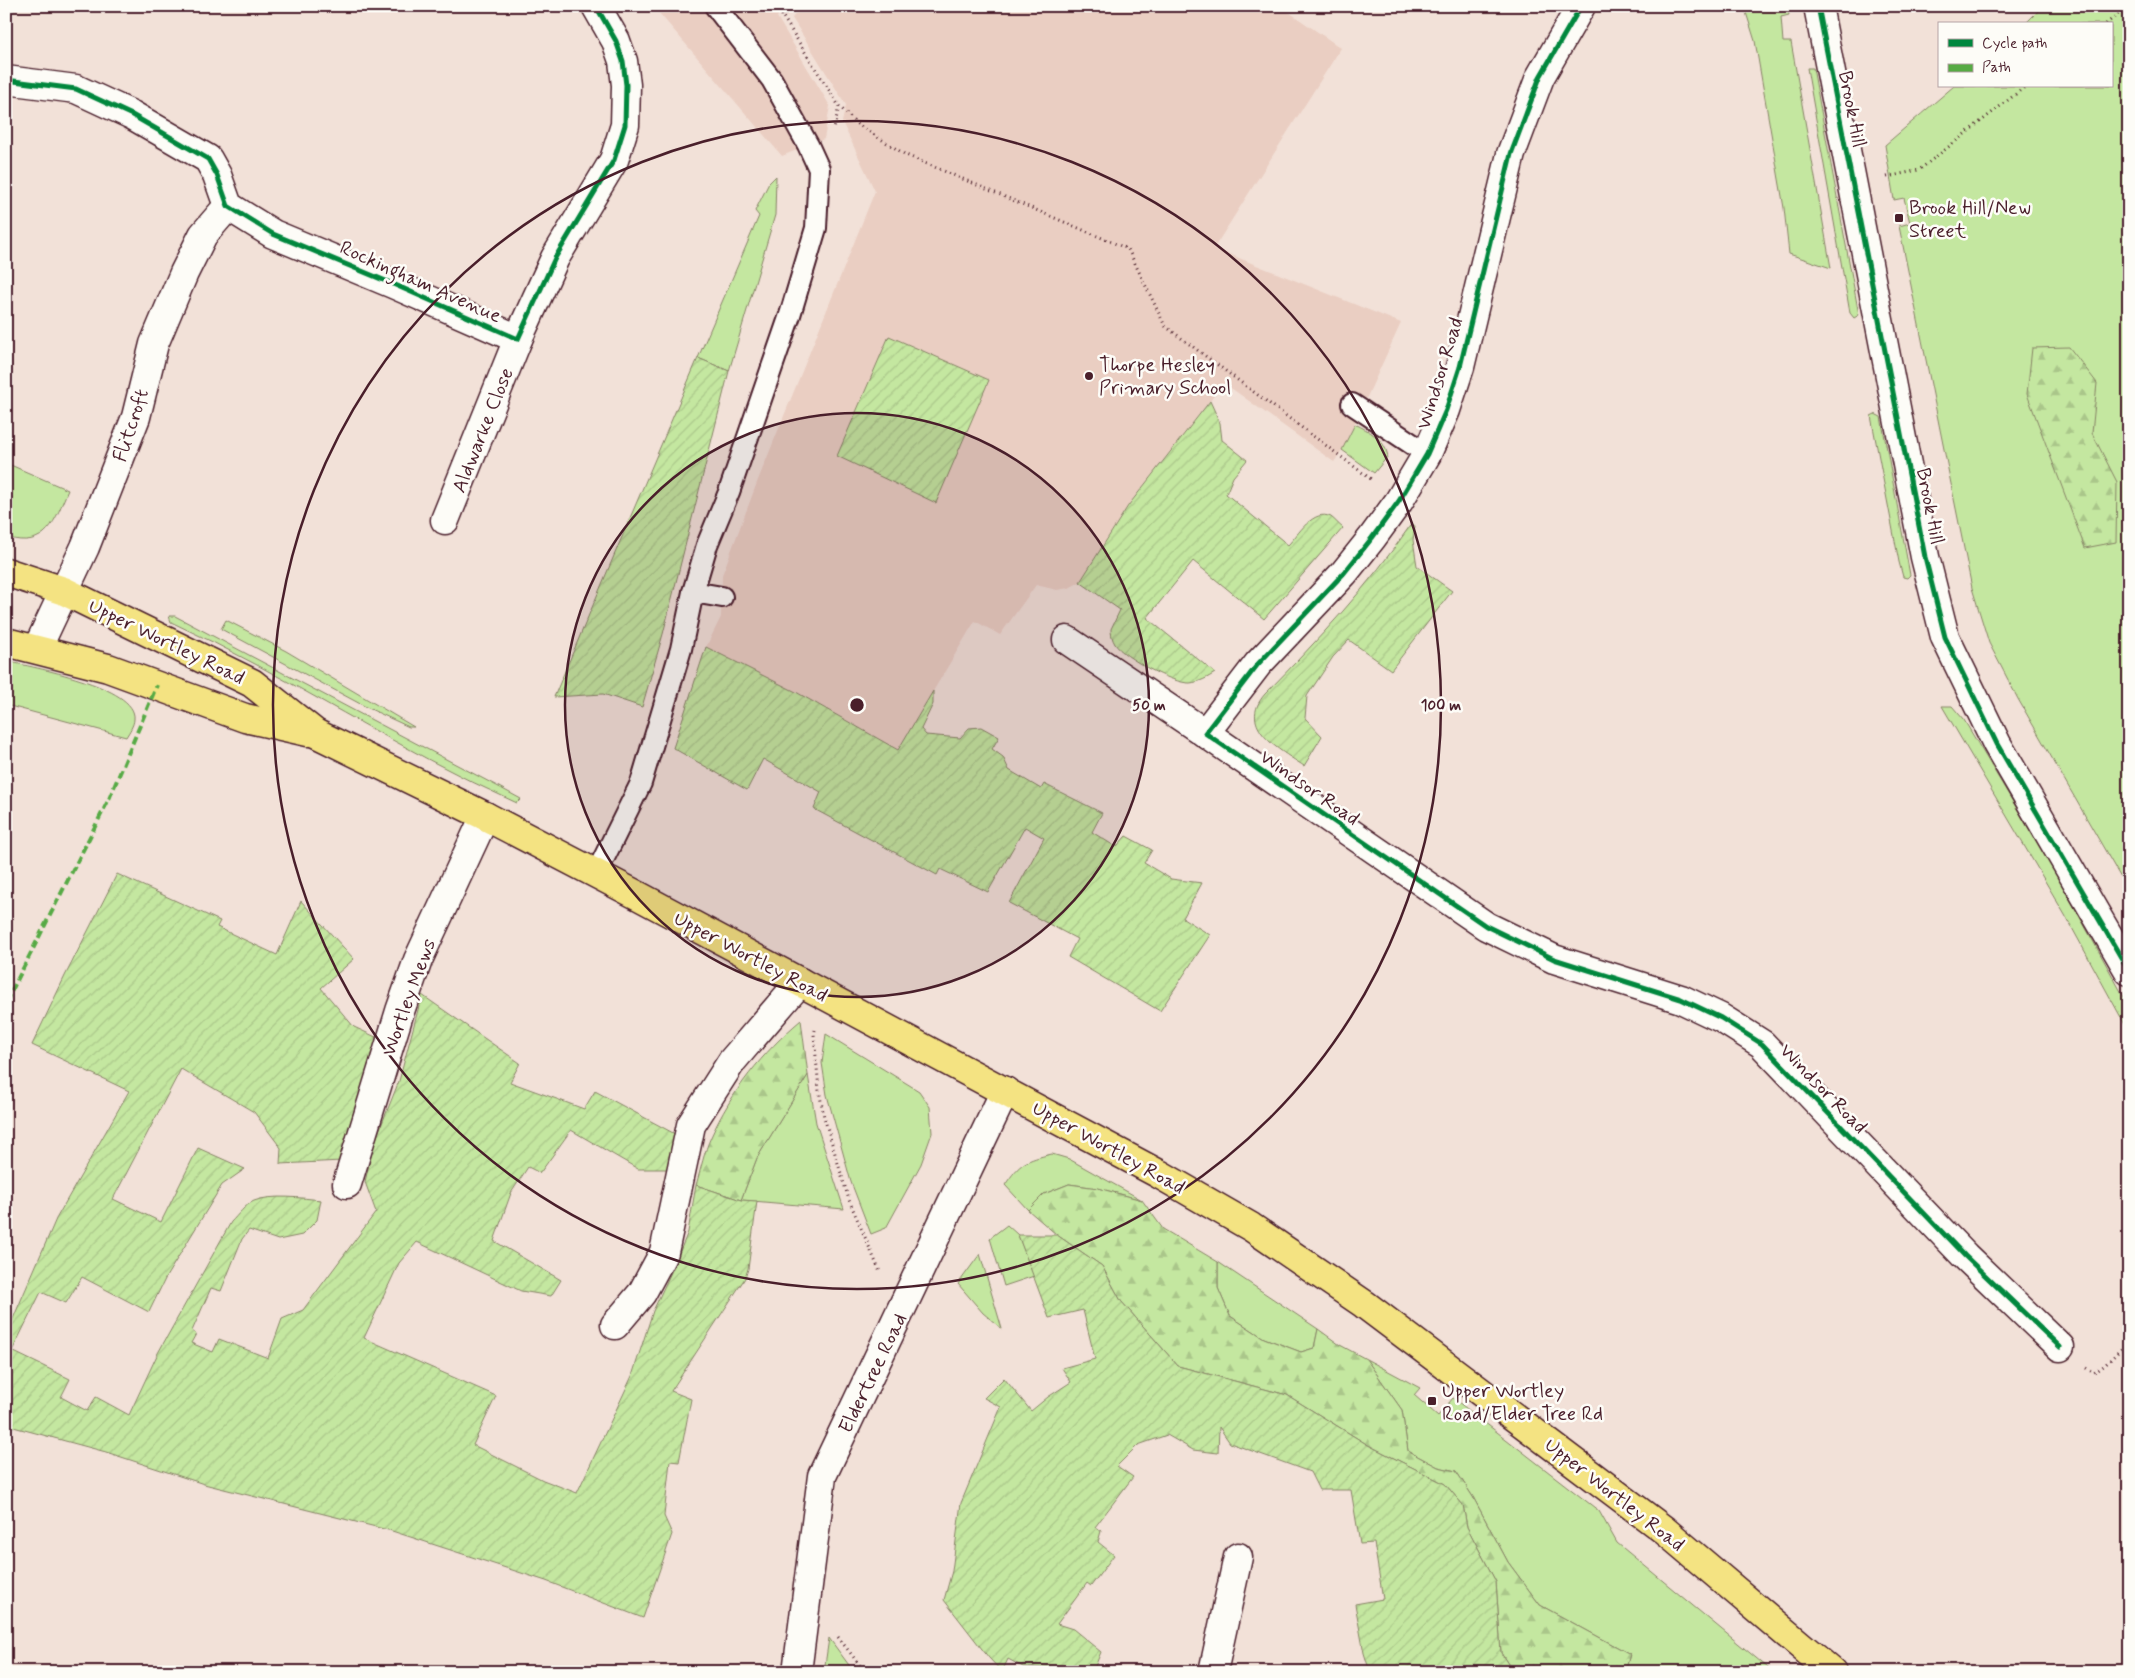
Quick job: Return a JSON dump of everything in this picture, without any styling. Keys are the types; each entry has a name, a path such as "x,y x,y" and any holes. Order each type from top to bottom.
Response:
{"main road":[{"name":"Upper Wortley Road","path":"6,572 64,591 252,683 315,733 485,816 596,874 1006,1091 1159,1174 1251,1227 1364,1304 1664,1530 1832,1672"},
{"name":"Upper Wortley Road","path":"6,642 108,668 245,718 315,733"}],"street":[{"name":"Rockingham Avenue","path":"228,206 273,234 393,284 518,340 555,258 614,160 625,125 626,85 623,61 616,40 596,6"},
{"name":"Windsor Road","path":"1205,732 1253,670 1344,573 1399,501 1428,454 1446,410 1460,367 1511,154 1540,77 1581,6"},
{"name":"Brook Hill","path":"1818,6 1925,557 1945,637 1997,744 2129,970"},
{"path":"6,80 76,89 132,115 208,159 217,175 228,206"},
{"name":"Flitcroft","path":"37,649 85,547 136,417 154,344 184,273 204,236 228,206"},
{"name":"Aldwarke Close","path":"445,520 518,340"},
{"name":"Windsor Road","path":"1067,640 1205,732 1486,926 1554,959 1681,999 1721,1018 1762,1044 1965,1256 2060,1347"},
{"name":"Wortley Mews","path":"347,1184 418,960 485,816"},
{"path":"615,1324 642,1293 664,1252 691,1125 732,1061 800,982"},
{"name":"Eldertree Road","path":"797,1672 822,1476 1006,1091"},
{"path":"1213,1672 1238,1557"}],"lane":[{"path":"596,874 641,783 681,649 692,592 707,545 729,492 792,307 816,228 819,169 772,80 715,6"},
{"path":"1352,404 1428,454"},
{"path":"692,592 722,597"}],"path":[{"path":"777,6 840,106 857,124 906,155 1128,249 1165,326 1339,454 1399,501"},
{"path":"783,17 792,6"},
{"path":"2108,22 2128,6"},
{"path":"1852,184 1919,170 2023,88"},
{"path":"819,169 832,141 840,106"},
{"path":"818,1024 814,1034 819,1090 824,1117 849,1200 877,1262 897,1320"},
{"path":"2060,1347 2094,1373 2105,1366 2129,1341"}],"shaded area":[{"path":"653,6 785,6 777,17 830,106 824,139 782,156"},
{"name":"Thorpe Hesley Primary School","path":"802,6 1280,6 1341,48 1214,248 1401,323 1344,447 1334,462 1224,383 1128,506 1080,582 1069,588 1057,590 1036,585 1000,635 975,621 898,750 796,692 706,647 721,617 722,575 758,480 875,191 842,122 846,105 792,18"}],"green space":[{"path":"1744,6 1787,6 1789,15 1781,17 1783,42 1791,42 1831,268 1789,254 1784,208 1755,41"},
{"path":"2043,6 2129,6 2129,892 2018,699 1989,643 1972,588 1899,226 1910,223 1904,198 1894,200 1885,145 1952,88 2112,88 2112,22 2027,22"},
{"path":"1807,68 1813,68 1859,315 1854,318 1850,313"},
{"path":"776,176 775,215 729,371 698,358 759,216 755,211 769,183"},
{"path":"889,336 989,380 936,503 837,456"},
{"path":"2069,347 2097,383 2092,433 2117,482 2116,542 2085,548 2027,394 2032,348"},
{"path":"698,358 729,371 663,634 642,707 603,694 554,697"},
{"path":"1210,401 1220,423 1222,440 1247,460 1233,477 1226,494 1288,545 1306,524 1318,516 1331,517 1343,528 1264,619 1193,561 1147,618 1215,673 1203,680 1190,683 1161,675 1128,656 1120,649 1113,640 1111,629 1120,610 1080,582 1128,506"},
{"path":"1875,414 1881,417 1910,575 1907,578 1903,577 1899,562 1871,416"},
{"path":"1355,424 1375,436 1386,450 1388,456 1374,473 1342,450"},
{"path":"6,463 68,490 59,512 48,530 40,536 20,540 6,537"},
{"path":"1412,523 1415,526 1413,540 1417,566 1452,591 1391,670 1349,640 1333,657 1307,696 1305,718 1322,736 1304,766 1273,745 1265,736 1258,727 1255,717 1257,706 1265,694 1361,591"},
{"path":"169,616 175,616 521,799 517,803 429,760 215,643 171,622"},
{"path":"226,620 286,651 414,727 409,727 366,707 221,629"},
{"path":"706,647 796,692 898,750 933,691 933,704 921,729 926,735 960,738 969,728 981,727 999,737 992,749 1003,757 1009,770 1041,789 1044,784 1102,813 1092,832 1116,847 1126,836 1152,850 1144,863 1171,879 1202,883 1183,918 1210,935 1160,1011 1068,957 1077,939 1009,903 1044,838 1025,827 988,892 940,869 937,875 814,809 821,792 763,759 747,790 673,748"},
{"path":"6,661 81,680 119,697 131,707 134,719 126,737 6,705"},
{"path":"1942,706 1952,706 1964,720 2056,874 2129,1006 2129,1032 2065,915"},
{"path":"117,874 220,921 217,927 277,955 301,901 354,959 321,988 354,1027 378,1038 342,1161 280,1164 281,1148 254,1112 181,1069 113,1199 161,1222 198,1148 245,1169 222,1185 166,1277 149,1312 82,1277 66,1303 41,1292 12,1351 70,1379 61,1397 87,1411 96,1397 129,1415 158,1353 231,1222 248,1205 261,1199 287,1197 321,1200 317,1220 302,1235 278,1240 249,1230 242,1239 221,1291 211,1288 192,1331 196,1334 191,1343 213,1352 219,1339 268,1358 282,1319 303,1310 376,1212 365,1182 373,1146 399,1081 422,995 520,1063 510,1082 584,1109 595,1091 675,1134 668,1169 638,1169 571,1130 540,1173 528,1167 511,1193 494,1241 561,1280 551,1296 521,1291 417,1242 399,1263 364,1338 496,1396 473,1445 543,1480 577,1493 632,1376 653,1311 688,1232 696,1185 741,1200 757,1201 748,1269 745,1278 671,1391 691,1399 679,1462 670,1461 664,1516 672,1534 643,1618 546,1581 392,1531 204,1484 106,1452 6,1425 6,1335 56,1219 129,1091 32,1045"},
{"path":"801,1020 808,1075 757,1158 741,1200 696,1185 704,1155 728,1104 761,1059"},
{"path":"826,1034 919,1091 930,1107 932,1133 921,1164 886,1228 871,1234 851,1182 827,1095 822,1063"},
{"path":"808,1075 816,1123 844,1209 741,1200 757,1158"},
{"path":"1052,1154 1069,1159 1142,1200 1098,1188 1069,1184 1044,1194 1028,1210 1005,1185 1019,1167 1035,1158"},
{"path":"1069,1184 1098,1188 1142,1200 1163,1229 1218,1262 1218,1288 1230,1316 1264,1338 1301,1352 1314,1348 1318,1329 1340,1345 1366,1359 1402,1410 1408,1451 1438,1467 1456,1471 1473,1497 1508,1562 1540,1605 1630,1654 1625,1672 1513,1672 1501,1653 1496,1582 1467,1527 1463,1505 1445,1484 1368,1445 1287,1395 1178,1366 1121,1301 1102,1266 1057,1235 1028,1210 1044,1194"},
{"path":"1007,1225 1018,1235 1034,1276 1004,1286 990,1238"},
{"path":"1018,1235 1057,1235 1102,1266 1121,1301 1178,1366 1287,1395 1368,1445 1445,1484 1463,1505 1467,1527 1496,1582 1501,1653 1513,1672 1370,1672 1364,1653 1355,1604 1383,1599 1374,1543 1360,1544 1351,1490 1319,1490 1310,1472 1230,1443 1219,1427 1218,1453 1193,1450 1167,1435 1138,1445 1117,1466 1133,1477 1095,1527 1101,1531 1098,1542 1114,1555 1091,1586 1087,1583 1057,1624 1073,1629 1101,1652 1094,1669 1023,1667 1008,1659 1002,1672 944,1600 952,1571 961,1503 1001,1407 984,1398 1004,1378 1031,1411 1071,1382 1062,1368 1095,1359 1083,1310 1049,1318"},
{"path":"980,1254 1002,1329 983,1313 958,1284"},
{"path":"1218,1262 1318,1329 1314,1348 1301,1352 1264,1338 1230,1316 1218,1288"},
{"path":"1366,1359 1420,1388 1414,1395 1438,1416 1453,1398 1599,1511 1617,1543 1773,1672 1625,1672 1630,1654 1540,1605 1508,1562 1473,1497 1456,1471 1438,1467 1408,1451 1402,1410"},
{"path":"829,1638 854,1672 824,1672"}],"marked path":[{"path":"6,1002 109,799 157,685"}],"cycle path":[{"path":"6,80 76,89 132,115 208,159 217,175 228,206 273,234 518,339 555,258 614,160 625,125 626,85 623,61 616,41 596,6"},
{"path":"1581,6 1540,77 1511,154 1460,367 1446,410 1427,454 1399,501 1372,538 1344,573 1258,664 1205,733 1486,926 1554,959 1681,999 1721,1018 1762,1044 1965,1256 2060,1347"},
{"path":"1818,6 1925,557 1945,637 1997,744 2129,971"}],"place":[{"name":"Brook Hill/New Street","path":"1899,218"},
{"name":"Thorpe Hesley Primary School","path":"1089,376"},
{"name":"Upper Wortley Road/Elder Tree Rd","path":"1432,1401"}]}
